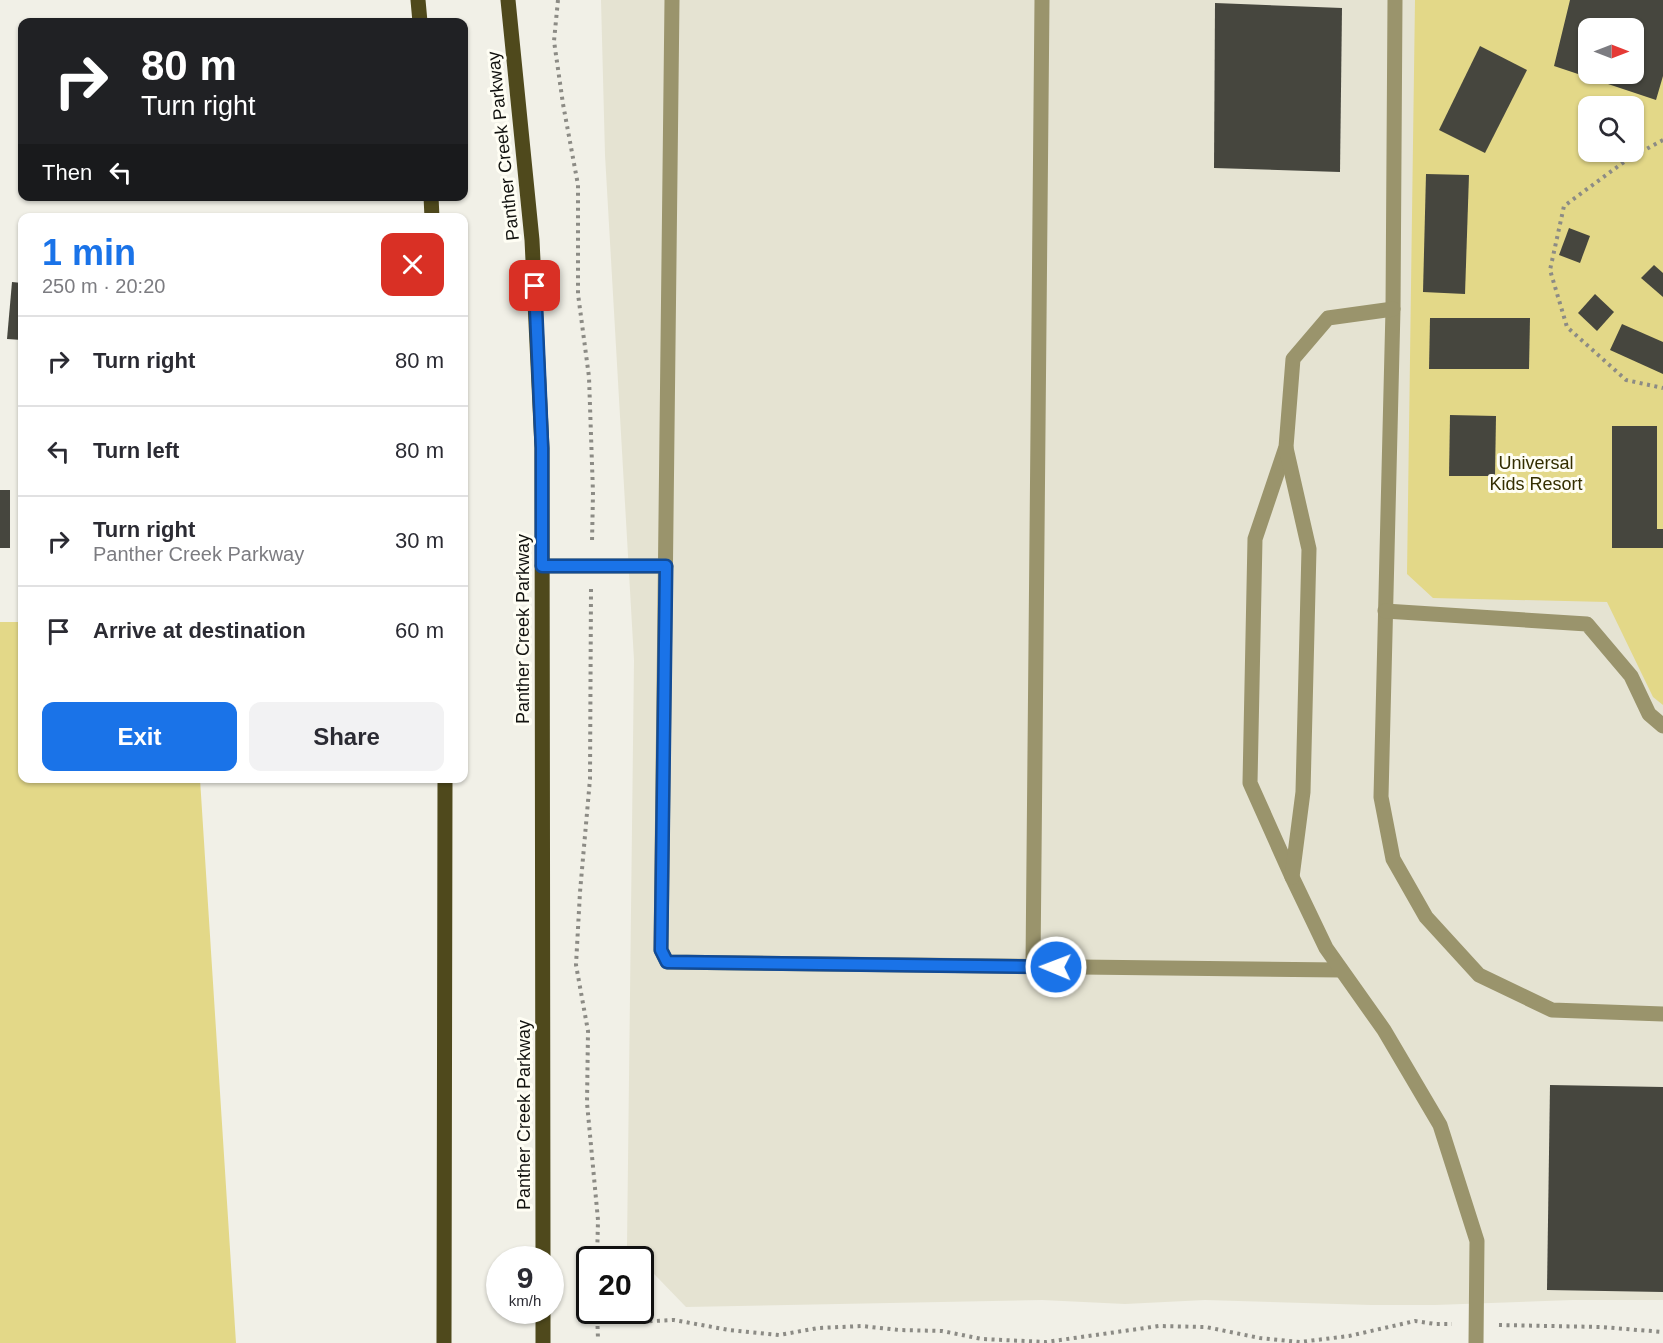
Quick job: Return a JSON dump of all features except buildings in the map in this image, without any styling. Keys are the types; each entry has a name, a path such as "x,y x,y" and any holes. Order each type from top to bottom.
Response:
{"main road":[{"path":"418,0 420,18"},
{"name":"Panther Creek Parkway","path":"508,0 532,240 542,448 543,1246"},
{"path":"444,1343 445,783"},
{"path":"543,1324 543,1343"}],"lane":[{"path":"672,0 661,950 667,962 1341,970"},
{"path":"1033,966 1042,0"},
{"path":"1395,0 1393,309 1381,797 1393,859 1426,917 1479,975 1551,1010 1663,1014"},
{"path":"1393,309 1328,318 1293,359 1286,447 1255,539 1251,783 1326,948 1384,1030 1440,1125 1477,1241 1476,1343"},
{"path":"1286,447 1309,549 1303,792 1292,877"},
{"path":"542,566 666,566"},
{"path":"1385,611 1587,624 1632,676 1649,714 1663,726"}],"path":[{"path":"558,0 554,41 578,186 578,294 589,377 592,523"},
{"path":"1663,140 1628,159 1564,206 1550,270 1567,327 1626,380 1663,387"},
{"path":"590,594 590,779 576,965 588,1031 587,1103 598,1220 597,1246"},
{"path":"654,1321 674,1320 729,1330 779,1335 818,1328 862,1326 942,1331 982,1339 1046,1342 1158,1326 1206,1327 1260,1338 1300,1342 1349,1336 1415,1321 1436,1324 1601,1327 1663,1332"},
{"path":"597,1324 598,1339"}],"shaded area":[{"path":"601,0 1663,0 1663,1300 1371,1305 1205,1300 1125,1304 1042,1300 686,1307 654,1274 654,1246 627,1246 634,660 605,155"}],"green space":[{"name":"Universal Kids Resort","path":"1415,0 1663,0 1663,705 1653,697 1607,602 1433,598 1407,574"},
{"path":"0,622 18,622 18,783 200,783 236,1343 0,1343"}],"route":[{"path":"535,286 542,448 542,566 666,566 661,950 667,962 1056,967"}]}
